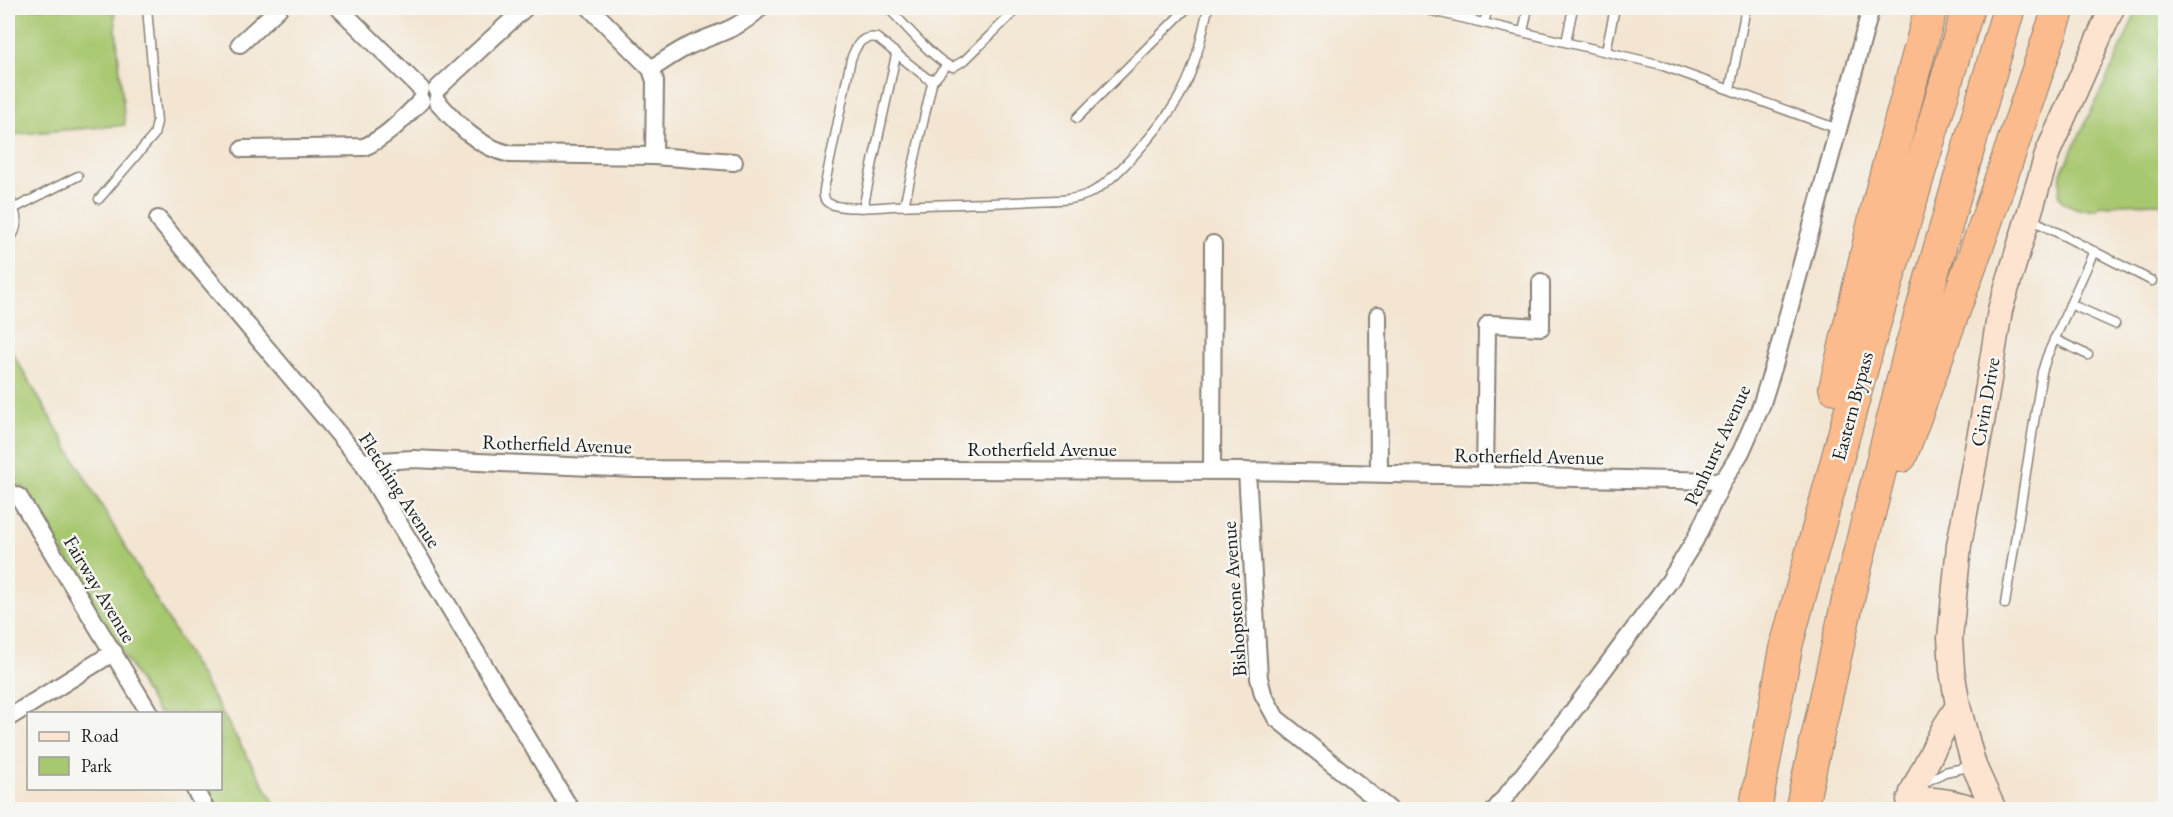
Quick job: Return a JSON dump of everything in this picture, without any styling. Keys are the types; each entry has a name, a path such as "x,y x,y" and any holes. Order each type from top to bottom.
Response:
{"highway":[{"path":"1787,643 1830,410 1879,200 1931,8"},
{"name":"Eastern Bypass","path":"1755,810 1787,643 1870,339 1968,8"},
{"path":"1801,810 1851,586 1910,351 2009,8"},
{"path":"1851,586 1930,381 2059,8"},
{"path":"2031,93 2067,8"}],"main road":[{"name":"Civin Drive","path":"1994,810 1974,766 1958,706 1952,670 1950,638 1959,545 2000,310 2048,152 2112,8"},
{"path":"1909,801 1938,738 1958,706"},
{"path":"1909,801 1922,799 1955,802 1977,810"}],"street":[{"path":"240,45 279,8"},
{"path":"339,8 463,130 497,151 510,154 654,156 734,162"},
{"path":"243,149 364,147 378,141 525,8"},
{"path":"590,8 651,69 655,81 654,156"},
{"path":"651,69 691,45 733,29 760,8"},
{"name":"Penhurst Avenue","path":"1495,810 1568,719 1669,582 1695,540 1723,481 1741,452 1761,406 1775,362 1871,8"},
{"name":"Fletching Avenue","path":"158,219 362,462 571,810"},
{"path":"1212,471 1213,244"},
{"path":"1485,476 1487,327 1489,324 1541,327 1541,282"},
{"path":"1378,315 1379,473"},
{"name":"Rotherfield Avenue","path":"362,462 412,459 648,469 1247,471 1723,481"},
{"name":"Bishopstone Avenue","path":"1247,471 1259,678 1263,694 1276,718 1390,810"},
{"name":"Fairway Avenue","path":"8,492 19,497 149,712"},
{"path":"8,718 114,652"},
{"path":"195,790 206,810"}],"lane":[{"path":"99,199 156,130 147,8"},
{"path":"888,8 947,65 953,67 965,60 1018,8"},
{"path":"1077,118 1187,8"},
{"path":"933,79 928,79 877,38 863,39 856,46 850,59 823,195 825,201 831,205 863,208 1067,199 1089,194 1112,177 1140,148 1183,91 1208,8"},
{"path":"1419,8 1658,64 1838,129"},
{"path":"1484,23 1488,8"},
{"path":"1523,32 1528,8"},
{"path":"1566,42 1573,8"},
{"path":"1606,51 1615,8"},
{"path":"1730,89 1746,8"},
{"path":"863,208 896,55"},
{"path":"904,206 933,79 947,65"},
{"path":"15,208 78,176"},
{"path":"8,196 15,208 16,223 14,235 8,241"},
{"path":"2028,218 2152,281"},
{"path":"2004,604 2042,372 2054,339 2094,251"},
{"path":"2070,304 2115,324"},
{"path":"2054,339 2088,355"},
{"path":"1909,801 1932,778 1945,772 1974,766"}],"green space":[{"path":"8,8 114,8 125,125 8,135"},
{"path":"2138,8 2165,8 2165,203 2113,204 2112,206 2100,205 2096,209 2078,209 2064,203 2059,196 2061,173 2113,66"},
{"path":"8,345 222,712 157,712 24,487 8,484"},
{"path":"222,713 278,809 215,809 204,790 222,790"}]}
